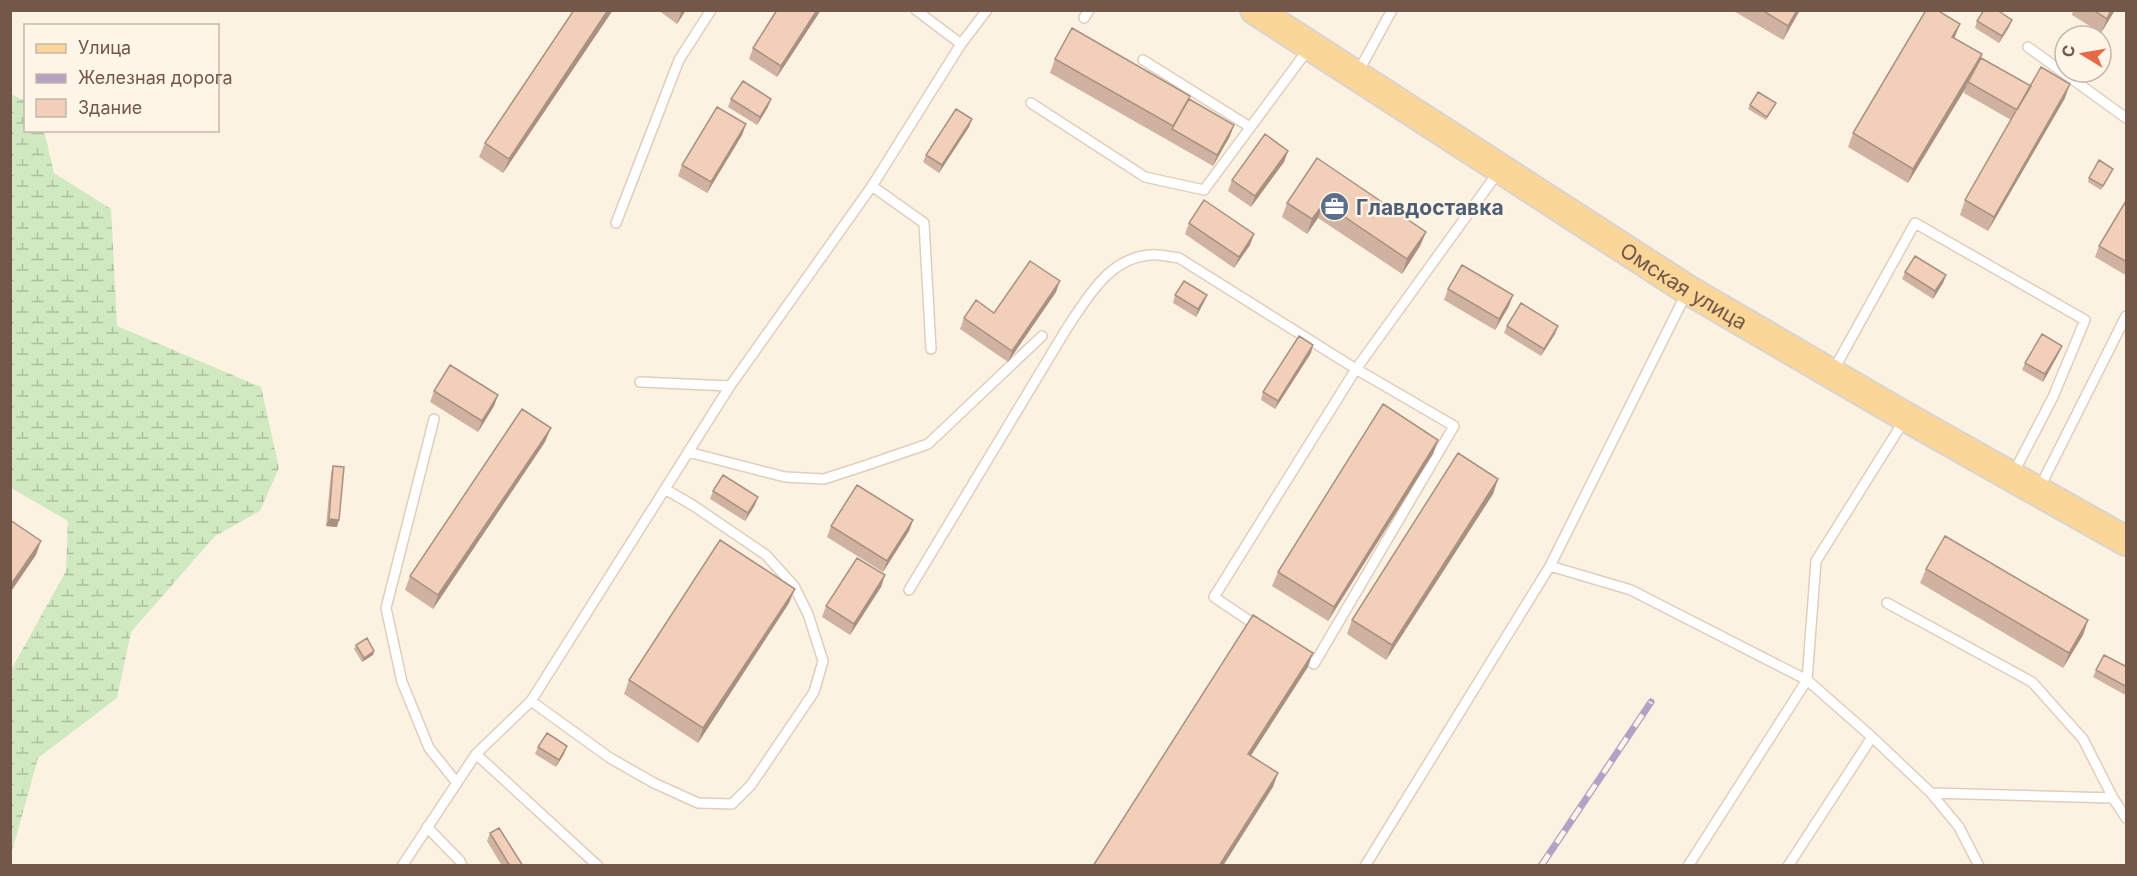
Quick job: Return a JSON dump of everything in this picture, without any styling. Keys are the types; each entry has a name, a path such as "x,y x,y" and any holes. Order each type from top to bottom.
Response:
{"main road":[{"name":"Омская улица","path":"1255,10 1688,290 1906,417 2127,541"}],"lane":[{"path":"616,223 679,60 711,10"},
{"path":"916,10 961,44"},
{"path":"402,866 476,754 531,700 730,386 872,186 961,44 987,10"},
{"path":"1356,76 1392,10"},
{"path":"1030,103 1144,177 1204,190 1310,46"},
{"path":"2028,47 2127,118"},
{"path":"1143,60 1250,127"},
{"path":"1269,633 1214,597 1356,369 1501,169"},
{"path":"872,186 924,223 931,349"},
{"path":"1832,373 1915,223 2085,320 2053,397 2012,476"},
{"path":"909,590 1067,328 1093,289 1110,271 1127,261 1151,254 1179,258 1356,369 1454,426 1314,664 1296,652"},
{"path":"1365,866 1550,566 1688,290"},
{"path":"2038,491 2127,316"},
{"path":"688,452 785,477 824,479 864,466 928,444 1042,336"},
{"path":"640,382 730,386"},
{"path":"1688,866 1807,680 1816,561 1906,417"},
{"path":"435,419 386,608 402,682 429,748 457,783"},
{"path":"531,700 610,758 654,783 698,803 732,804 751,785 814,692 824,661 808,614 794,586 766,555 665,489"},
{"path":"1550,566 1631,590 1807,680 1931,793 1959,827 1979,866"},
{"path":"1887,603 2032,682 2083,739 2113,798 2127,818"},
{"path":"1788,866 1872,737"},
{"path":"476,754 598,866"},
{"path":"1931,793 2113,798"},
{"path":"427,827 460,861 462,866"}],"green space":[{"path":"11,94 24,100 24,132 44,132 54,173 111,209 117,326 261,387 279,468 260,511 215,536 131,632 117,698 38,758 11,855 11,670 66,571 68,521 11,488"}],"building":[{"path":"574,10 608,10 509,159 485,143"},
{"path":"777,10 817,10 781,66 753,48"},
{"path":"1762,10 1797,10 1788,26"},
{"path":"1926,10 1937,10 1960,24 1952,37 1982,54 1913,169 1853,133"},
{"path":"1984,10 1997,10 2012,20 2002,36 1977,21"},
{"path":"2093,10 2111,10 2107,19"},
{"path":"1072,28 1190,96 1173,126 1055,59"},
{"path":"1981,58 2031,86 2017,110 1968,82"},
{"path":"2041,67 2053,74 2053,84 2070,84 1994,217 1965,200"},
{"path":"743,81 771,99 760,117 731,99"},
{"path":"1758,92 1776,103 1767,117 1750,105"},
{"path":"1189,99 1234,125 1217,155 1172,129"},
{"path":"717,107 746,124 711,182 682,165"},
{"path":"956,109 972,119 942,165 926,155"},
{"path":"1265,134 1288,151 1255,196 1232,180"},
{"path":"1317,158 1426,232 1407,259 1324,203 1312,219 1287,203"},
{"path":"2099,160 2113,169 2103,186 2089,178"},
{"path":"2127,199 2127,262 2099,246"},
{"path":"1204,200 1254,234 1239,257 1189,223"},
{"path":"1915,256 1946,275 1935,291 1905,272"},
{"path":"1030,261 1060,281 1012,351 964,318 976,300 994,313"},
{"path":"1462,265 1513,295 1499,319 1448,289"},
{"path":"1184,281 1207,295 1198,309 1175,295"},
{"path":"1521,303 1558,326 1544,349 1507,326"},
{"path":"2042,334 2062,346 2045,374 2025,363"},
{"path":"1299,336 1313,345 1278,401 1263,392"},
{"path":"450,365 498,395 482,421 434,391"},
{"path":"1383,404 1438,440 1334,607 1278,572"},
{"path":"522,409 551,428 438,595 410,576"},
{"path":"1458,453 1498,479 1392,645 1352,620"},
{"path":"333,466 344,467 339,520 329,519"},
{"path":"723,475 758,497 748,513 713,491"},
{"path":"857,485 913,520 887,561 831,526"},
{"path":"10,520 41,541 10,586"},
{"path":"1945,536 2088,620 2069,653 1926,569"},
{"path":"720,540 795,589 703,728 629,680"},
{"path":"857,558 885,575 854,624 826,606"},
{"path":"1253,615 1313,653 1248,754 1278,773 1219,866 1093,866"},
{"path":"367,638 374,651 364,658 356,645"},
{"path":"2104,655 2127,667 2127,687 2096,670"},
{"path":"547,733 567,746 559,760 538,747"},
{"path":"499,828 523,866 510,866 490,833"}],"railway":[{"path":"1541,866 1651,702"}],"place":[{"name":"Главдоставка","path":"1335,207"}]}
